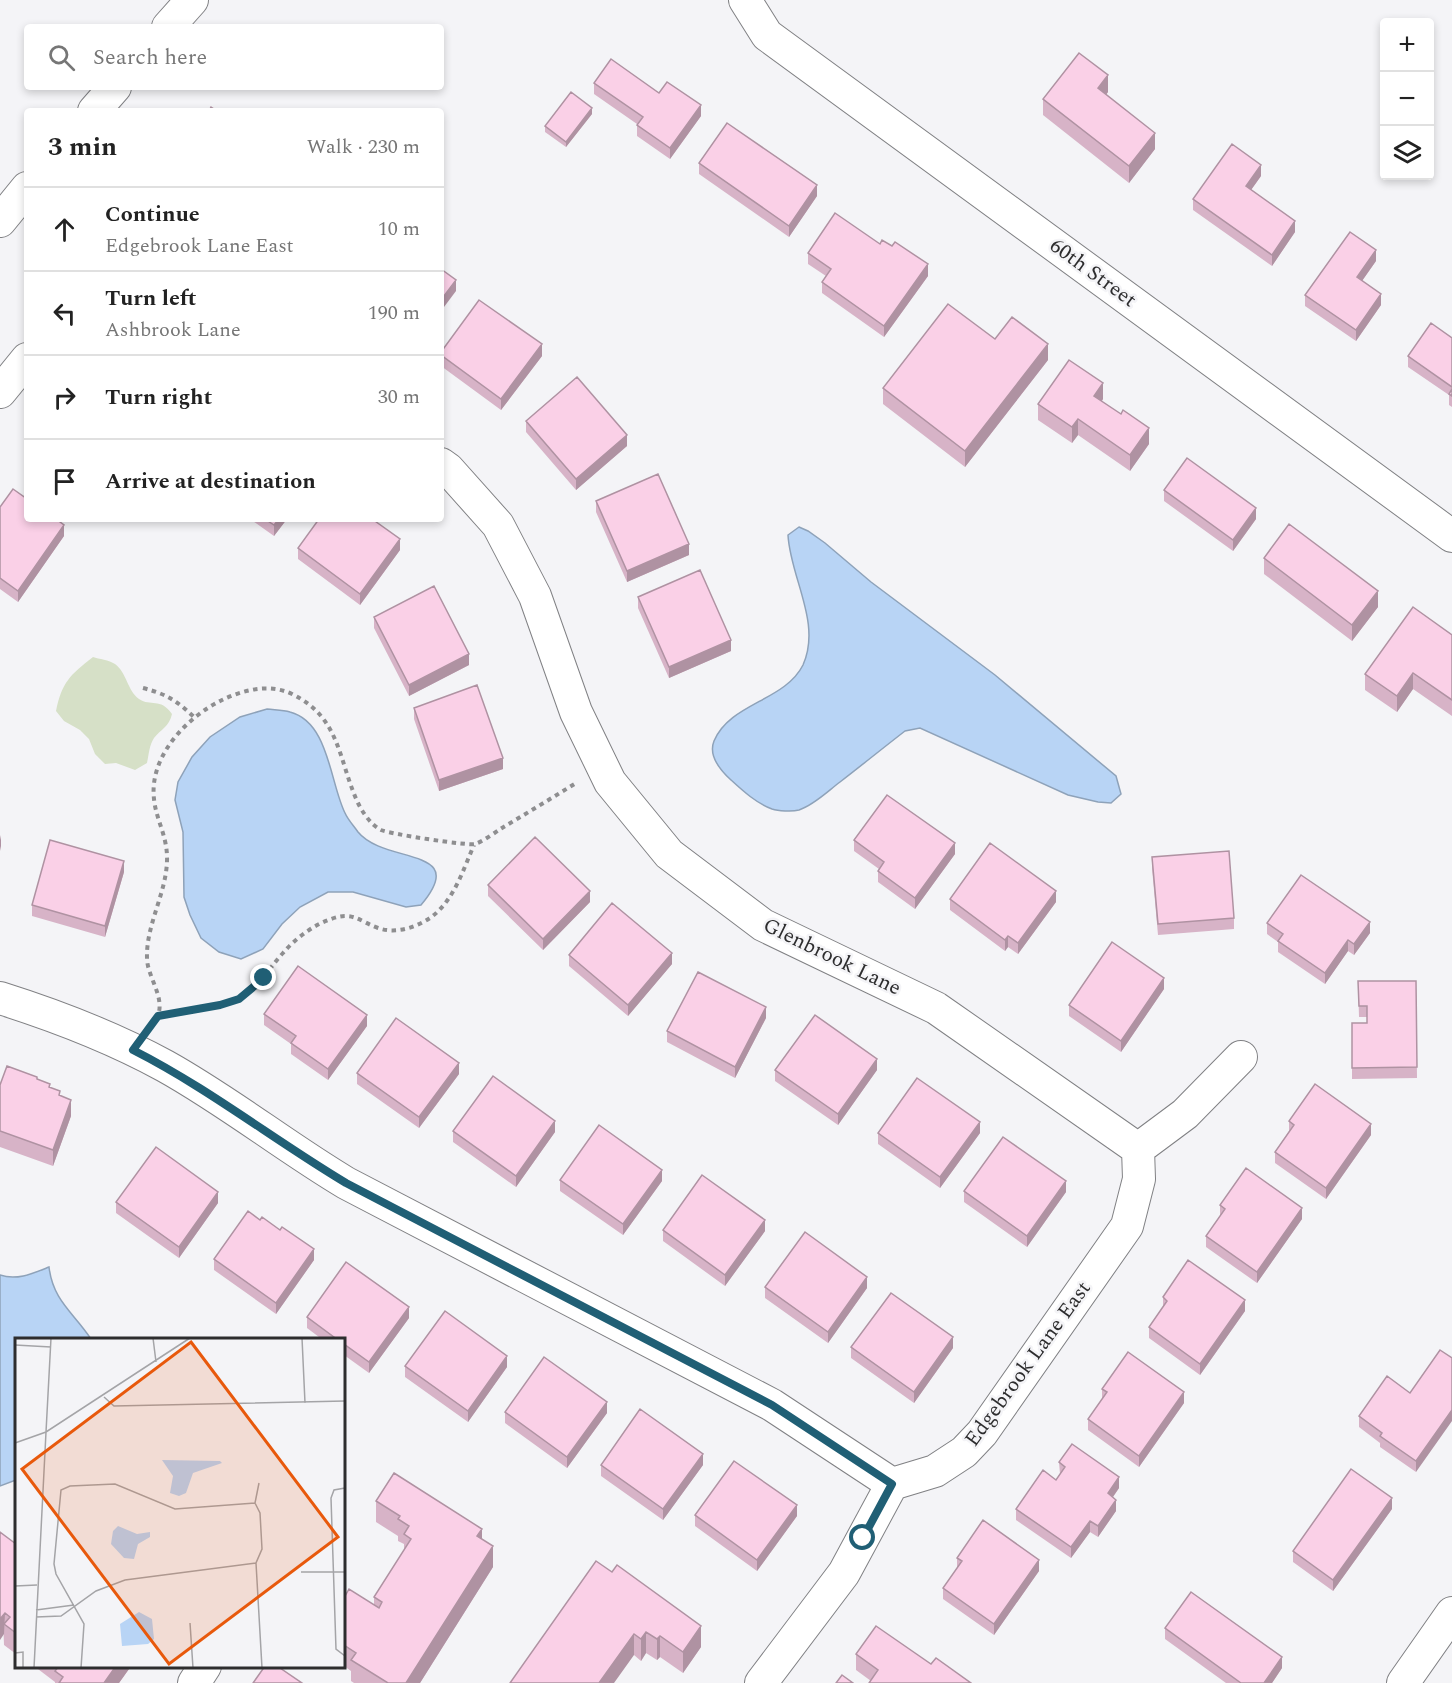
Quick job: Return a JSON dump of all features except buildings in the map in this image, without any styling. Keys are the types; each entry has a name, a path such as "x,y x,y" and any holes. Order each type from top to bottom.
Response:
{"street":[{"path":"171,24 192,0"},
{"name":"60th Street","path":"745,0 767,35 1452,536"},
{"path":"97,108 112,90"},
{"path":"0,221 24,192"},
{"path":"0,392 24,363"},
{"name":"Glenbrook Lane","path":"444,466 498,525 535,596 576,712 602,767 610,782 669,854 762,925 936,1008 1138,1149"},
{"path":"0,998 52,1014 105,1036 166,1067 245,1117 303,1158 346,1183 772,1405 892,1484 844,1573 761,1683"},
{"path":"1138,1149 1185,1114 1241,1057"},
{"name":"Edgebrook Lane East","path":"892,1484 935,1472 964,1452 982,1433 1127,1226 1139,1179 1138,1149"},
{"path":"1404,1683 1452,1613"},
{"path":"194,1683 204,1668"}],"path":[{"path":"143,688 165,694 180,703 194,717"},
{"path":"133,1050 158,1016 159,1004 147,960 148,941 163,889 167,861 166,836 154,801 153,785 166,751 194,717 221,700 252,689 271,689 291,694 327,722 336,740 358,803 369,820 381,830 474,845"},
{"path":"158,1016 220,1005 239,999 264,978 296,940 330,919 346,915 355,916 378,928 393,931 415,926 442,907 453,892 474,845 602,767"}],"green space":[{"path":"93,657 115,664 139,699 159,704 172,714 167,725 152,741 147,763 135,770 116,763 105,764 95,754 89,739 80,730 64,721 56,711 61,693 68,680"}],"water":[{"path":"799,527 825,543 871,582 995,675 1116,776 1121,794 1111,803 1068,795 920,728 905,731 821,798 799,810 772,809 745,792 719,767 713,752 714,741 732,718 784,687 803,665 808,649 809,633 788,535"},
{"path":"267,709 290,712 303,718 313,728 321,740 345,813 358,832 371,842 386,849 430,865 436,873 434,886 421,905 406,907 353,892 328,892 300,907 282,924 263,949 241,959 219,952 201,938 190,915 184,897 183,832 175,800 178,782 192,757 210,737 240,717"},
{"path":"49,1267 51,1279 60,1298 90,1338 15,1338 15,1480 0,1486 0,1275 19,1277"}],"route":[{"path":"264,978 239,999 220,1005 158,1016 133,1050 166,1067 245,1117 303,1158 346,1183 772,1405 892,1484 863,1538"}]}
